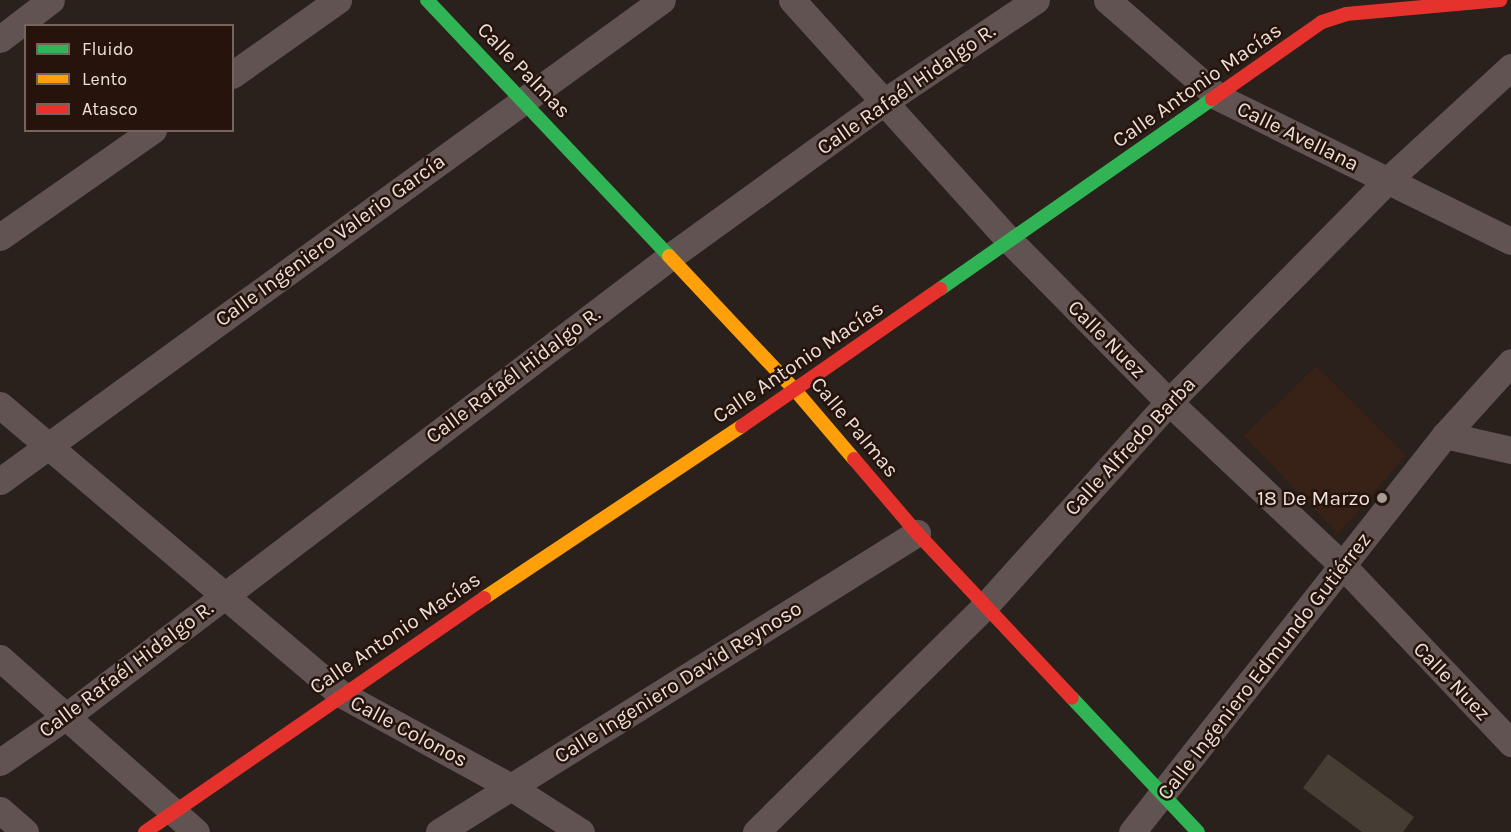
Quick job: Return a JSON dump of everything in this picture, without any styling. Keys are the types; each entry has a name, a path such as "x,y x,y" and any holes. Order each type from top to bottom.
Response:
{"street":[{"path":"8,36 51,0"},
{"path":"234,74 338,0"},
{"name":"Calle Palmas","path":"427,0 523,98 671,256 795,390 917,533 1164,793 1198,832"},
{"name":"Calle Ingeniero Valerio García","path":"0,481 523,98 662,0"},
{"name":"Calle Nuez","path":"792,0 1010,241 1169,402 1344,567 1511,743"},
{"name":"Calle Rafaél Hidalgo R.","path":"0,762 68,715 671,256 884,102 1036,0"},
{"name":"Calle Avellana","path":"1107,0 1218,97 1511,241"},
{"name":"Calle Antonio Macías","path":"145,832 341,694 795,390 1218,97 1322,22 1346,14 1500,0"},
{"name":"Calle Alfredo Barba","path":"756,832 986,605 1169,402 1388,180 1511,67"},
{"path":"0,237 145,132"},
{"name":"Calle Ingeniero Edmundo Gutiérrez","path":"1132,832 1344,567 1446,435 1511,362"},
{"name":"Calle Colonos","path":"0,405 341,694 511,787 581,832"},
{"path":"1446,435 1511,450"},
{"name":"Calle Ingeniero David Reynoso","path":"439,832 917,533"},
{"path":"0,658 68,715 196,832"},
{"path":"0,810 25,832"}],"shaded area":[{"path":"1316,366 1406,455 1338,534 1244,436"}],"building":[{"path":"1328,754 1414,817 1403,832 1362,832 1303,788"}],"traffic: fast":[{"path":"427,0 669,256"},
{"path":"940,289 1212,99"},
{"path":"1072,698 1198,832"}],"traffic: slow":[{"path":"669,256 795,390 854,459"},
{"path":"484,598 742,426"}],"traffic: jam":[{"path":"1212,99 1322,22 1346,14 1500,0"},
{"path":"742,426 940,289"},
{"path":"854,459 917,533 1072,698"},
{"path":"145,832 484,598"}],"place":[{"name":"18 De Marzo","path":"1382,498"}]}
